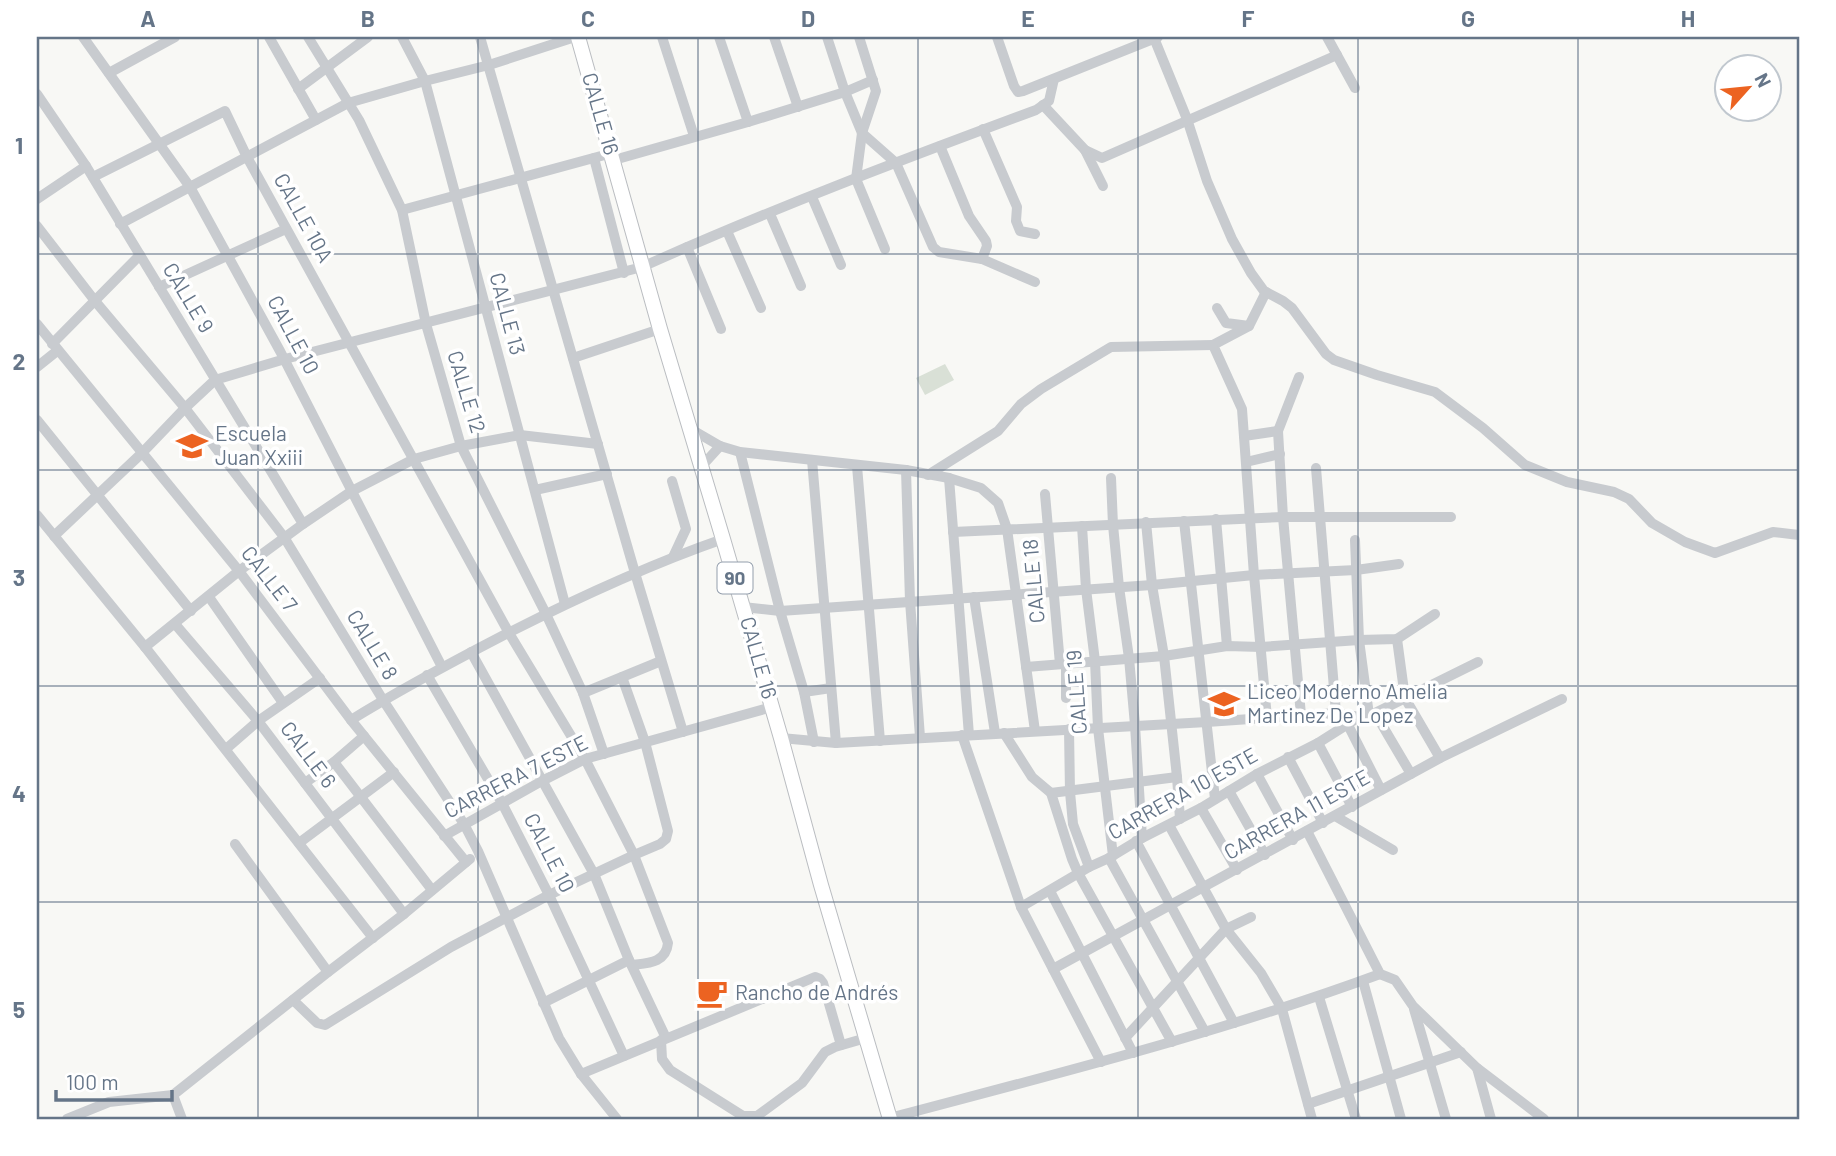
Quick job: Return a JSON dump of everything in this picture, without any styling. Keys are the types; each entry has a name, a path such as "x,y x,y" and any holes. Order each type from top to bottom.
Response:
{"highway":[{"name":"CALLE 16","path":"576,37 781,738 821,886 852,1042 890,1119"}],"street":[{"name":"CALLE 10","path":"83,37 190,187 285,359 442,667"},
{"path":"109,73 175,37"},
{"path":"269,37 316,120"},
{"name":"CALLE 12","path":"309,37 359,120 402,210 426,324 461,446 583,693 604,754"},
{"path":"298,89 327,68 355,41 368,37"},
{"name":"CALLE 13","path":"402,37 425,81 565,604"},
{"path":"480,37 683,732"},
{"path":"120,224 348,103 489,65 576,37"},
{"path":"662,37 694,136"},
{"path":"719,37 748,122"},
{"path":"774,37 798,107"},
{"path":"827,37 862,133 896,163 933,247 939,252 982,259 1035,282"},
{"path":"859,37 876,95 862,133 856,179 885,249"},
{"path":"997,37 1018,92 1156,38 1207,181 1232,239 1261,289 1292,309 1326,354 1334,360 1435,392 1483,428 1525,465 1567,482 1614,492 1629,499 1652,523 1685,542 1715,553 1773,532 1799,535"},
{"path":"1327,37 1355,88"},
{"path":"1085,150 1102,158 1337,55"},
{"path":"54,536 215,380 285,359 642,267 896,163 1036,110 1049,102 1054,79"},
{"path":"402,210 594,158 613,157 748,122 845,92 873,80"},
{"name":"CALLE 9","path":"37,94 93,177 303,524"},
{"path":"1042,106 1085,150 1103,186"},
{"name":"CALLE 10A","path":"159,144 225,111 286,229 509,633 585,760 634,855 668,943 664,957 654,962 631,962"},
{"path":"983,130 1017,208 1016,221 1020,231 1035,234"},
{"path":"93,177 159,144"},
{"path":"940,146 969,216 986,241 982,259"},
{"path":"594,158 624,273"},
{"path":"37,199 86,166"},
{"path":"812,197 841,265"},
{"path":"770,214 801,286"},
{"name":"CALLE 8","path":"37,226 95,301 185,408 285,537 383,700 464,824 559,1038 581,1074 617,1119"},
{"path":"159,287 286,229"},
{"path":"727,231 761,308"},
{"path":"687,247 721,329"},
{"path":"37,367 140,255"},
{"path":"928,475 998,431 1021,404 1041,389 1111,347 1213,345 1249,326 1266,292"},
{"path":"1217,308 1226,323 1249,326"},
{"name":"CALLE 7","path":"37,324 239,571 351,720 466,862"},
{"path":"573,358 660,329"},
{"path":"1213,345 1241,409 1267,718"},
{"path":"1299,377 1278,431 1301,715"},
{"path":"37,420 191,611"},
{"path":"689,428 720,446 740,452 906,470 949,478 981,488 998,503 1007,529 1035,731"},
{"path":"1244,436 1278,431"},
{"path":"145,647 239,571 303,524 352,491 414,459 461,446 520,435 598,443"},
{"path":"701,467 720,446"},
{"path":"740,452 780,611 804,692 814,742"},
{"path":"1246,462 1280,454"},
{"path":"812,460 836,743"},
{"path":"857,466 880,741"},
{"path":"1316,468 1336,713"},
{"path":"906,470 910,601 920,737"},
{"path":"535,490 607,474"},
{"path":"949,478 965,735 1021,907 1101,1062"},
{"path":"1111,478 1119,587 1135,725 1139,840 1170,905 1234,1023"},
{"path":"672,481 686,529 672,558"},
{"name":"CALLE 18","path":"1045,494 1066,698"},
{"path":"37,515 145,647 373,938"},
{"path":"953,532 1216,519 1451,517"},
{"path":"1216,519 1227,646"},
{"path":"1184,521 1215,799"},
{"path":"1146,522 1152,585 1164,656 1180,819"},
{"name":"CALLE 19","path":"1082,526 1111,857 1205,1032"},
{"path":"351,720 426,675 565,604 723,538"},
{"path":"1354,540 1359,640 1367,715 1411,774"},
{"path":"743,607 780,611 1152,585 1254,575 1356,570 1399,564"},
{"path":"209,597 283,703"},
{"path":"974,597 999,733 1032,777 1051,793 1089,867"},
{"path":"1026,667 1164,656 1227,646 1261,647 1397,639 1436,614"},
{"name":"CALLE 6","path":"175,624 258,721 404,915"},
{"path":"960,630 979,629"},
{"path":"1397,639 1405,698 1440,758"},
{"path":"471,652 594,874 663,1039 662,1059 670,1070 743,1116 757,1116 803,1083 822,1055 852,1042 823,983 815,978 663,1039 581,1074"},
{"path":"583,693 661,660"},
{"name":"CARRERA 10 ESTE","path":"1021,907 1288,757 1367,715 1478,662"},
{"name":"CALLE 10","path":"426,675 502,803 550,895 624,1056"},
{"path":"289,1003 317,1023 325,1025 451,947 666,839 668,831 645,742 622,677"},
{"path":"226,749 258,721 320,678"},
{"path":"804,692 831,688"},
{"name":"CARRERA 11 ESTE","path":"1053,969 1440,758 1562,699"},
{"name":"CARRERA 7 ESTE","path":"444,836 541,781 585,760 772,706"},
{"path":"781,738 836,743 1336,713 1367,715"},
{"path":"1348,725 1381,790"},
{"path":"1069,729 1068,825 1072,859 1172,1042"},
{"path":"305,783 364,736"},
{"path":"1318,743 1352,807"},
{"path":"1288,757 1323,822"},
{"path":"334,762 432,890"},
{"path":"299,843 394,772"},
{"path":"1257,774 1293,840"},
{"path":"1051,793 1177,778"},
{"path":"1228,791 1265,855"},
{"path":"1201,808 1237,870"},
{"path":"1335,816 1394,850"},
{"path":"1169,825 1227,929 1261,973 1282,1009 1312,1119"},
{"path":"1307,831 1380,974 1395,980 1413,1006 1477,1068 1544,1119"},
{"path":"235,844 328,972"},
{"path":"67,1119 108,1102 173,1095 404,915 478,851"},
{"path":"1050,891 1133,1053"},
{"path":"1125,1038 1227,929 1251,917"},
{"path":"543,1003 631,962"},
{"path":"890,1119 1172,1042 1319,997 1380,974"},
{"path":"1363,981 1401,1119"},
{"path":"1319,997 1356,1119"},
{"path":"1413,1006 1446,1119"},
{"path":"1308,1104 1461,1052"},
{"path":"1477,1068 1491,1119"},
{"path":"173,1095 182,1119"}],"shaded area":[{"path":"945,364 954,380 925,395 916,378"}],"place":[{"name":"Escuela Juan Xxiii","path":"192,446"},
{"name":"Liceo Moderno Amelia Martinez De Lopez","path":"1224,704"},
{"name":"Rancho de Andrés","path":"712,993"}]}
